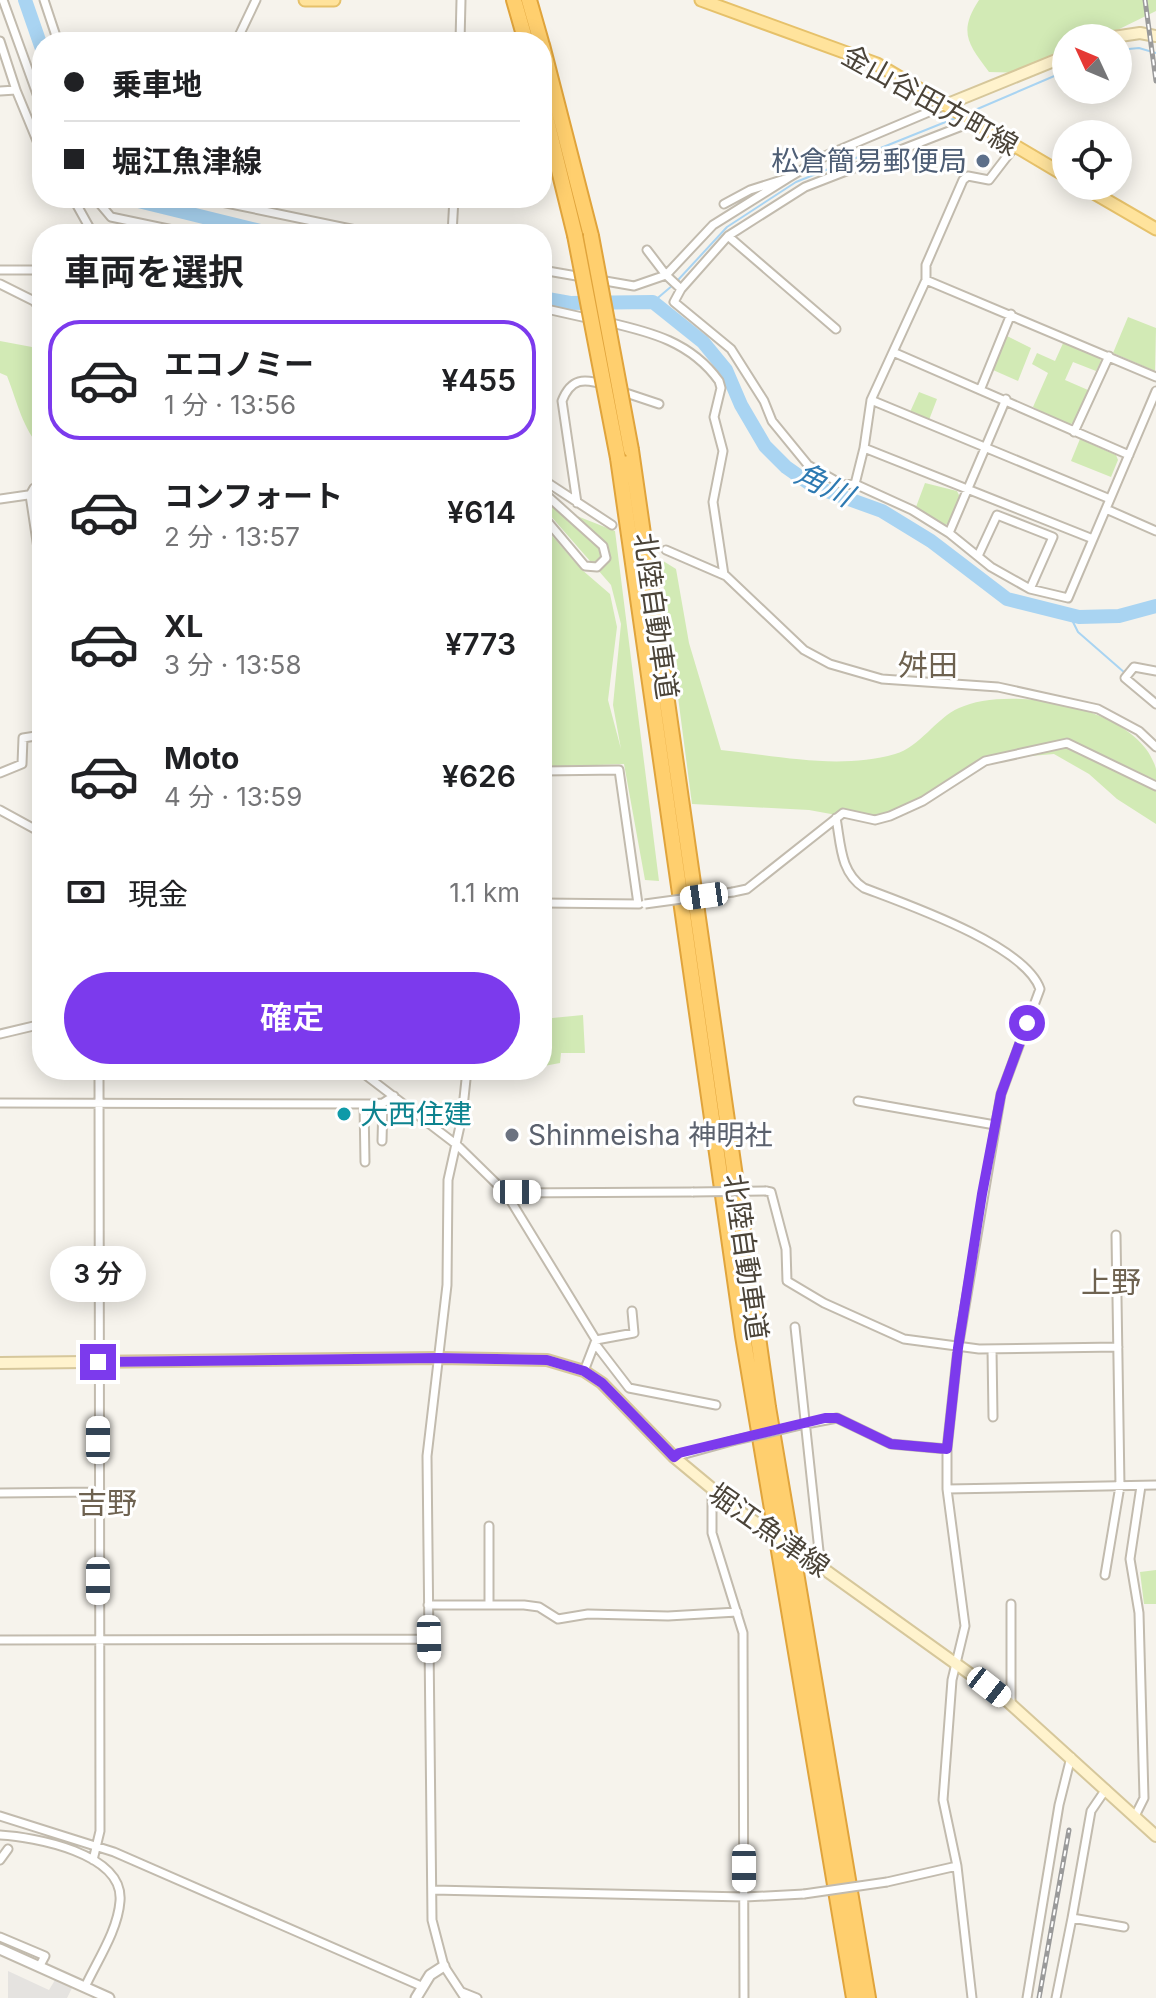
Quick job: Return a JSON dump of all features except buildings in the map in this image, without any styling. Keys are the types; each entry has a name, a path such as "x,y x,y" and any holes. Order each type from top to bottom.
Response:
{"highway":[{"path":"514,0 523,32"},
{"name":"北陸自動車道","path":"529,0 538,32"},
{"name":"北陸自動車道","path":"552,84 597,265 768,1407 868,1998"},
{"name":"北陸自動車道","path":"552,143 625,454 743,1336 854,1998"}],"main road":[{"path":"305,0 334,0"},
{"name":"金山谷田方町線","path":"701,0 734,5 877,64 1052,168"},
{"path":"1132,34 1156,36"},
{"path":"949,105 1052,62"},
{"path":"1106,200 1156,229"},
{"name":"堀江魚津線","path":"0,1363 523,1358 547,1360 584,1371 623,1403 674,1457 712,1491 954,1661 1011,1705 1156,1836"}],"street":[{"path":"3,0 32,80"},
{"path":"44,0 55,32"},
{"path":"241,32 256,0"},
{"path":"460,32 461,0"},
{"path":"0,41 32,129"},
{"path":"0,91 16,90"},
{"path":"552,272 634,286 666,275 713,225 788,178 827,155 949,105"},
{"path":"975,121 816,182 728,236 681,289 674,302 731,349 764,401 772,421 799,457 843,485 855,484 912,510 1030,589 1068,598 1156,391"},
{"path":"855,484 871,400 926,280 926,265 963,180 968,176 989,180 1015,146"},
{"path":"724,204 750,190 788,178"},
{"path":"103,208 111,217 144,224"},
{"path":"250,208 327,224"},
{"path":"728,236 836,329"},
{"path":"647,250 681,289"},
{"path":"0,270 32,270"},
{"path":"926,280 1156,377"},
{"path":"0,284 32,297"},
{"path":"552,310 652,331 680,345 719,381 721,388 714,417 723,451 713,502 724,575"},
{"path":"981,388 1011,314"},
{"path":"893,352 1129,455"},
{"path":"1074,432 1109,356"},
{"path":"577,503 562,401 567,389 575,381 585,379 659,404"},
{"path":"949,533 1006,399"},
{"path":"871,400 1110,499"},
{"path":"864,448 1093,539"},
{"path":"552,486 612,525"},
{"path":"32,492 32,508"},
{"path":"0,499 30,495"},
{"path":"552,500 603,546 606,558 597,567 585,566 552,527"},
{"path":"1106,509 1156,531"},
{"path":"978,556 997,515 1053,537 1030,589"},
{"path":"666,550 724,575 804,650 830,664 882,679 998,687 1098,709 1139,731 1156,747"},
{"path":"1156,671 1134,667 1125,678 1156,704"},
{"path":"0,773 22,764 23,738 32,737"},
{"path":"552,903 642,904 747,889 843,813 875,820 890,816 923,801 985,761 1025,755 1061,743 1091,752 1156,786"},
{"path":"552,771 619,770 642,904"},
{"path":"0,810 32,828"},
{"path":"836,818 844,866 852,880 864,888 957,924 1026,967 1036,978 1040,989 1001,1094 958,1348 947,1449 947,1489 965,1626 954,1661 943,1800 957,1866 972,1998"},
{"path":"0,1034 32,1026"},
{"path":"93,1860 98,1847 99,1080"},
{"path":"372,1080 457,1145 506,1193 596,1342 629,1388 716,1405"},
{"path":"466,1080 457,1145 448,1180 448,1262 427,1456 428,1605 432,1920 444,1966 463,1995 477,1998"},
{"path":"0,1103 364,1104 383,1103 394,1096"},
{"path":"858,1101 995,1125"},
{"path":"382,1141 383,1103"},
{"path":"364,1104 365,1162"},
{"path":"506,1193 771,1192 779,1214 787,1281 824,1303 892,1334 958,1348 1118,1347"},
{"path":"1105,1575 1120,1486 1116,1235"},
{"path":"596,1342 634,1333 632,1311"},
{"path":"795,1327 819,1551 828,1572"},
{"path":"584,1371 596,1342"},
{"path":"992,1349 993,1417"},
{"path":"674,1457 679,1453 837,1418 891,1444 947,1449"},
{"path":"947,1489 1156,1485"},
{"path":"1135,1816 1144,1798 1139,1613 1130,1559 1141,1486"},
{"path":"712,1491 712,1533 743,1633 744,1998"},
{"path":"0,1493 98,1492"},
{"path":"489,1526 489,1605"},
{"path":"1011,1604 1011,1705"},
{"path":"428,1605 539,1607 558,1619 588,1614 668,1616 737,1612"},
{"path":"0,1640 429,1639"},
{"path":"1027,1998 1059,1805 1071,1757"},
{"path":"1056,1998 1091,1811 1106,1789"},
{"path":"0,1816 98,1847 421,1986"},
{"path":"0,1835 54,1843 93,1860 107,1870 121,1899 116,1919 85,1987"},
{"path":"0,1860 8,1849"},
{"path":"433,1890 745,1897 804,1894 887,1882 957,1866"},
{"path":"1072,1918 1124,1927"},
{"path":"0,1937 45,1956 39,1967"},
{"path":"0,1949 109,1998"},
{"path":"416,1998 421,1986 444,1966"}],"green space":[{"path":"979,0 1156,0 1156,11 1130,24 1052,24 1052,62 1029,73 989,72 968,38 967,29"},
{"path":"1128,317 1156,328 1155,371 1113,353"},
{"path":"1007,336 1031,348 1018,381 993,370"},
{"path":"0,341 32,347 32,436 7,376 0,373"},
{"path":"1064,341 1098,355 1101,361 1096,371 1073,362 1065,380 1088,390 1074,423 1067,425 1033,407 1048,373 1032,364 1037,353 1055,361"},
{"path":"919,392 937,399 929,420 910,412"},
{"path":"1080,439 1116,455 1118,460 1111,477 1071,461"},
{"path":"925,483 957,491 960,497 949,523 943,526 916,507"},
{"path":"552,501 577,516 615,531 659,881 645,880 624,764 552,767 552,536 581,569 610,594 617,627 608,700 621,749 613,705 621,624 611,585 552,517"},
{"path":"660,559 676,569 689,643 721,750 808,760 874,759 904,750 959,708 981,701 1040,700 1100,716 1126,730 1145,748 1156,769 1156,824 1117,799 1089,774 1054,754 1007,758 950,778 914,804 875,822 809,810 692,804"},
{"path":"583,1015 585,1053 561,1053 560,1063 552,1064 552,1018"},
{"path":"1156,1570 1156,1604 1144,1604 1140,1572"}],"shaded area":[{"path":"8,1971 49,1990 55,1980 72,1988 67,1998 8,1998"}],"waterway":[{"name":"角川","path":"25,0 36,32"},
{"path":"1132,49 1156,53"},
{"path":"968,113 1052,77"},
{"path":"678,280 727,227 796,182 958,117"},
{"name":"角川","path":"167,208 232,224"},
{"path":"653,302 673,285"},
{"name":"角川","path":"552,300 570,303 653,302 703,342 726,370 741,405 765,446 786,467 813,486 882,511 931,541 1007,599 1079,617 1119,616 1156,606"},
{"path":"1069,614 1078,632 1125,673"}],"tunnel":[{"path":"643,539 666,550"}],"railway":[{"path":"1145,0 1156,81"},
{"path":"1039,1998 1069,1830"}],"place":[{"name":"松倉簡易郵便局","path":"983,161"},
{"name":"大西住建","path":"344,1114"},
{"name":"Shinmeisha 神明社","path":"512,1135"}],"district":[{"name":"舛田","path":"928,666"},
{"name":"上野","path":"1111,1283"},
{"name":"吉野","path":"107,1504"}],"route":[{"path":"98,1362 438,1358 547,1360 584,1371 602,1383 674,1457 679,1453 825,1418 837,1418 891,1444 947,1449 953,1382 982,1194 1001,1094 1027,1023"}]}
